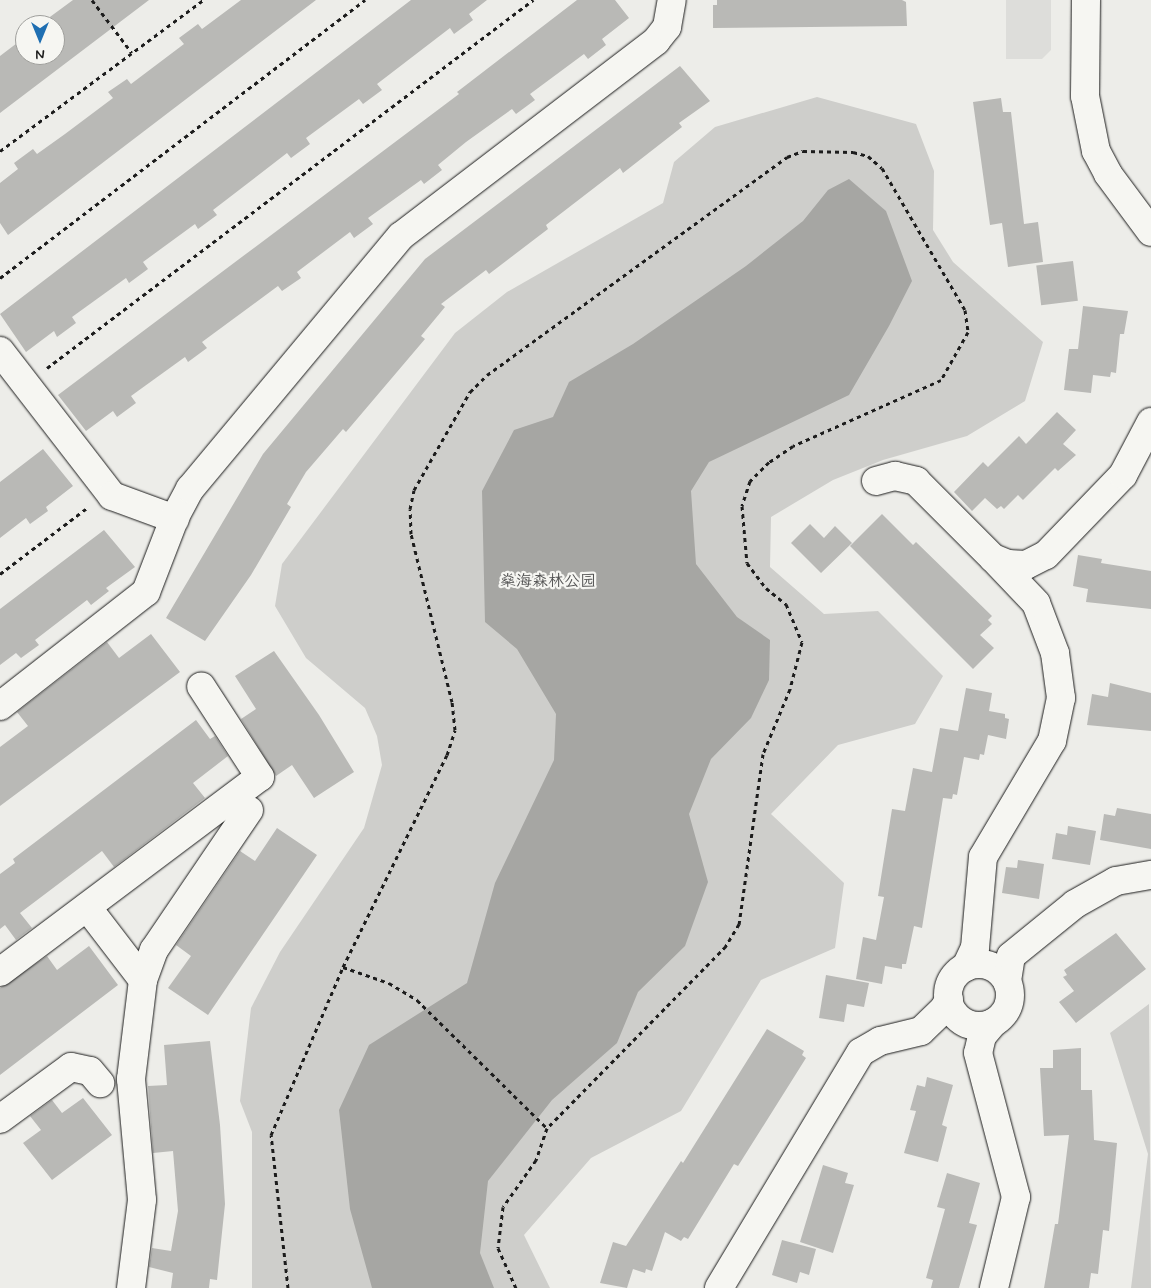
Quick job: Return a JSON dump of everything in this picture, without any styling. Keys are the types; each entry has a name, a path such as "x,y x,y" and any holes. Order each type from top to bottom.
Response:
{"lane":[{"path":"0,706 146,592 175,519 190,490 396,241 656,41 667,27 672,0"},
{"path":"1086,0 1085,96 1096,151 1108,174 1151,232"},
{"path":"0,351 108,492 175,519"},
{"path":"719,1288 861,1052 880,1041 921,1031 944,1009 952,980 966,967 975,948 980,867 986,847 1044,754 1060,711 1058,666 1036,603 1034,572 1046,555 1123,475 1150,425"},
{"path":"876,481 895,476 916,481 1036,603"},
{"path":"993,558 1008,564 1026,565 1046,555"},
{"path":"0,972 260,777 201,686"},
{"path":"131,1288 142,1200 131,1079 142,980 154,950 249,810"},
{"path":"1007,981 1011,956 1075,904 1116,881 1151,875"},
{"path":"87,907 142,980"},
{"path":"966,967 976,964 994,968 1007,981 1010,990 1007,1010 982,1036 978,1053 1016,1198 994,1288"},
{"path":"948,999 951,1009 964,1023 984,1026 993,1023"},
{"path":"0,1119 71,1067 90,1072 100,1083"}],"path":[{"path":"92,0 132,52"},
{"path":"0,151 203,0"},
{"path":"0,278 365,0"},
{"path":"26,385 533,0"},
{"path":"288,1288 271,1135 343,967 447,755 455,730 452,702 411,534 410,509 414,490 470,392 487,375 787,157 803,151 853,152 868,156 882,168 965,310 968,332 942,380 793,446 769,462 750,482 742,506 747,563 766,588 786,604 802,642 790,689 763,754 739,924 726,946 547,1128 536,1160 503,1207 498,1248 516,1288"},
{"path":"0,574 108,492"},
{"path":"343,967 388,983 417,1000 547,1128"}],"shaded area":[{"path":"1006,0 1051,0 1051,50 1042,59 1006,59"},
{"path":"849,179 886,211 912,281 889,326 849,395 709,462 691,491 696,564 737,617 770,640 769,680 751,718 711,759 689,814 708,882 685,946 638,992 617,1043 552,1100 488,1181 480,1253 494,1288 372,1288 350,1209 339,1110 369,1045 467,983 495,883 554,760 556,714 517,649 485,622 482,491 514,430 553,417 569,382 633,344 746,266 803,221 828,190"}],"green space":[{"name":"燊海森林公园","path":"817,97 916,124 934,171 933,230 953,262 1043,342 1025,401 967,436 883,460 833,480 771,517 770,567 824,614 878,611 943,676 915,724 838,745 771,814 844,883 835,948 761,980 681,1111 591,1158 524,1235 550,1288 252,1288 252,1132 240,1101 251,1008 280,952 364,828 382,765 377,736 365,708 306,658 275,606 282,564 455,333 507,292 663,203 674,162 715,127"},
{"path":"1149,1004 1151,1288 1131,1288 1148,1154 1110,1033"}],"building":[{"path":"73,0 149,0 65,64 65,15 53,15"},
{"path":"241,0 316,0 8,235 0,223 0,183 18,169 14,163 33,149 37,154 65,134 113,98 108,92 127,79 131,84 184,44 179,38 198,24 202,29"},
{"path":"411,0 487,0 469,14 473,20 454,34 450,28 377,84 382,90 363,104 359,99 306,138 310,144 291,158 287,153 213,210 217,215 198,229 195,224 143,262 148,269 129,283 126,278 72,317 76,323 57,337 54,331 26,352 0,314"},
{"path":"577,0 615,0 629,18 602,39 606,45 588,59 584,54 530,94 535,100 516,114 512,109 438,165 442,170 424,184 421,180 368,218 373,224 354,238 350,232 297,272 301,278 282,291 278,286 202,342 207,348 188,362 185,357 131,396 136,403 117,417 113,411 86,431 58,395 459,94 457,92"},
{"path":"717,0 902,0 906,2 907,26 713,28 713,5 717,5"},
{"path":"15,45 15,65 63,65 0,113 0,56"},
{"path":"680,66 710,101 679,123 682,127 623,173 620,168 546,225 548,229 489,274 486,270 441,304 445,307 421,336 425,339 346,432 343,429 306,472 287,504 291,507 251,575 205,641 166,618 263,454 425,259"},
{"path":"1001,98 1003,112 1011,112 1024,224 1038,222 1043,262 1008,267 1002,223 990,225 973,102"},
{"path":"1073,261 1078,301 1041,305 1036,266"},
{"path":"1083,306 1128,311 1124,334 1120,334 1116,373 1111,372 1110,377 1093,375 1091,393 1064,390 1069,349 1078,349"},
{"path":"1057,412 1076,430 1063,444 1076,455 1058,471 1055,468 1023,500 1018,495 1004,509 1001,506 997,509 985,498 972,511 954,492 983,462 988,467 1019,436 1026,444"},
{"path":"43,449 73,486 46,507 48,511 30,524 26,518 0,538 0,482"},
{"path":"882,514 913,545 916,542 992,616 988,620 992,624 980,635 994,648 973,669 850,546"},
{"path":"810,524 824,538 835,526 852,543 821,573 791,543"},
{"path":"104,530 135,567 106,588 109,591 91,605 87,600 35,640 39,645 21,658 16,653 0,665 0,609"},
{"path":"1078,555 1102,559 1101,563 1151,571 1151,609 1086,602 1088,589 1073,586"},
{"path":"151,634 180,672 0,806 0,747 28,726 17,712 107,642 119,658"},
{"path":"274,651 319,715 354,772 314,798 292,765 276,776 241,719 256,709 235,676"},
{"path":"1110,683 1151,693 1151,731 1087,725 1092,694 1108,697"},
{"path":"966,688 992,693 989,711 1005,714 1005,718 1009,719 1006,739 988,735 984,755 980,754 979,760 964,757 957,795 953,794 952,799 943,798 922,928 914,926 906,964 902,964 902,969 885,966 882,984 856,979 863,937 876,940 884,897 878,896 892,809 905,811 913,768 932,772 940,728 958,731"},
{"path":"196,720 210,739 215,736 228,756 193,783 205,798 114,867 102,851 20,913 32,928 16,940 5,925 0,929 0,874 15,863 13,859"},
{"path":"1117,808 1151,814 1151,849 1100,840 1104,814 1115,816"},
{"path":"1068,826 1096,831 1090,865 1052,859 1056,833 1067,835"},
{"path":"277,828 317,855 208,1015 168,988 191,956 176,945 240,851 255,861"},
{"path":"1018,860 1044,864 1039,899 1002,893 1006,867 1017,868"},
{"path":"1116,933 1146,969 1076,1023 1059,1002 1074,991 1063,977 1067,975 1064,970"},
{"path":"89,946 118,985 0,1075 0,988 47,956 57,970"},
{"path":"826,975 869,983 864,1007 847,1004 844,1022 819,1018"},
{"path":"767,1029 804,1051 802,1055 806,1058 738,1166 734,1164 688,1239 684,1237 681,1241 665,1232 652,1271 646,1269 645,1273 633,1269 627,1288 600,1283 613,1242 626,1246 681,1161 683,1163"},
{"path":"210,1041 220,1125 225,1204 217,1280 210,1279 209,1288 171,1288 173,1273 149,1267 152,1248 171,1251 178,1211 173,1151 153,1153 148,1086 167,1085 164,1045"},
{"path":"1081,1048 1081,1090 1092,1090 1094,1140 1117,1143 1109,1231 1103,1230 1098,1274 1091,1273 1089,1288 1044,1288 1055,1224 1058,1224 1069,1135 1044,1136 1040,1068 1053,1068 1053,1050"},
{"path":"927,1077 953,1085 942,1125 947,1127 938,1162 904,1153 916,1111 910,1110 917,1085 925,1087"},
{"path":"83,1098 112,1135 52,1180 23,1143 41,1130 30,1116 52,1100 62,1113"},
{"path":"823,1165 848,1173 845,1183 854,1185 833,1253 800,1242"},
{"path":"947,1173 980,1183 969,1223 977,1225 959,1288 931,1288 933,1280 926,1278 945,1209 937,1207"},
{"path":"782,1240 816,1249 809,1275 800,1272 797,1283 772,1275"}]}
